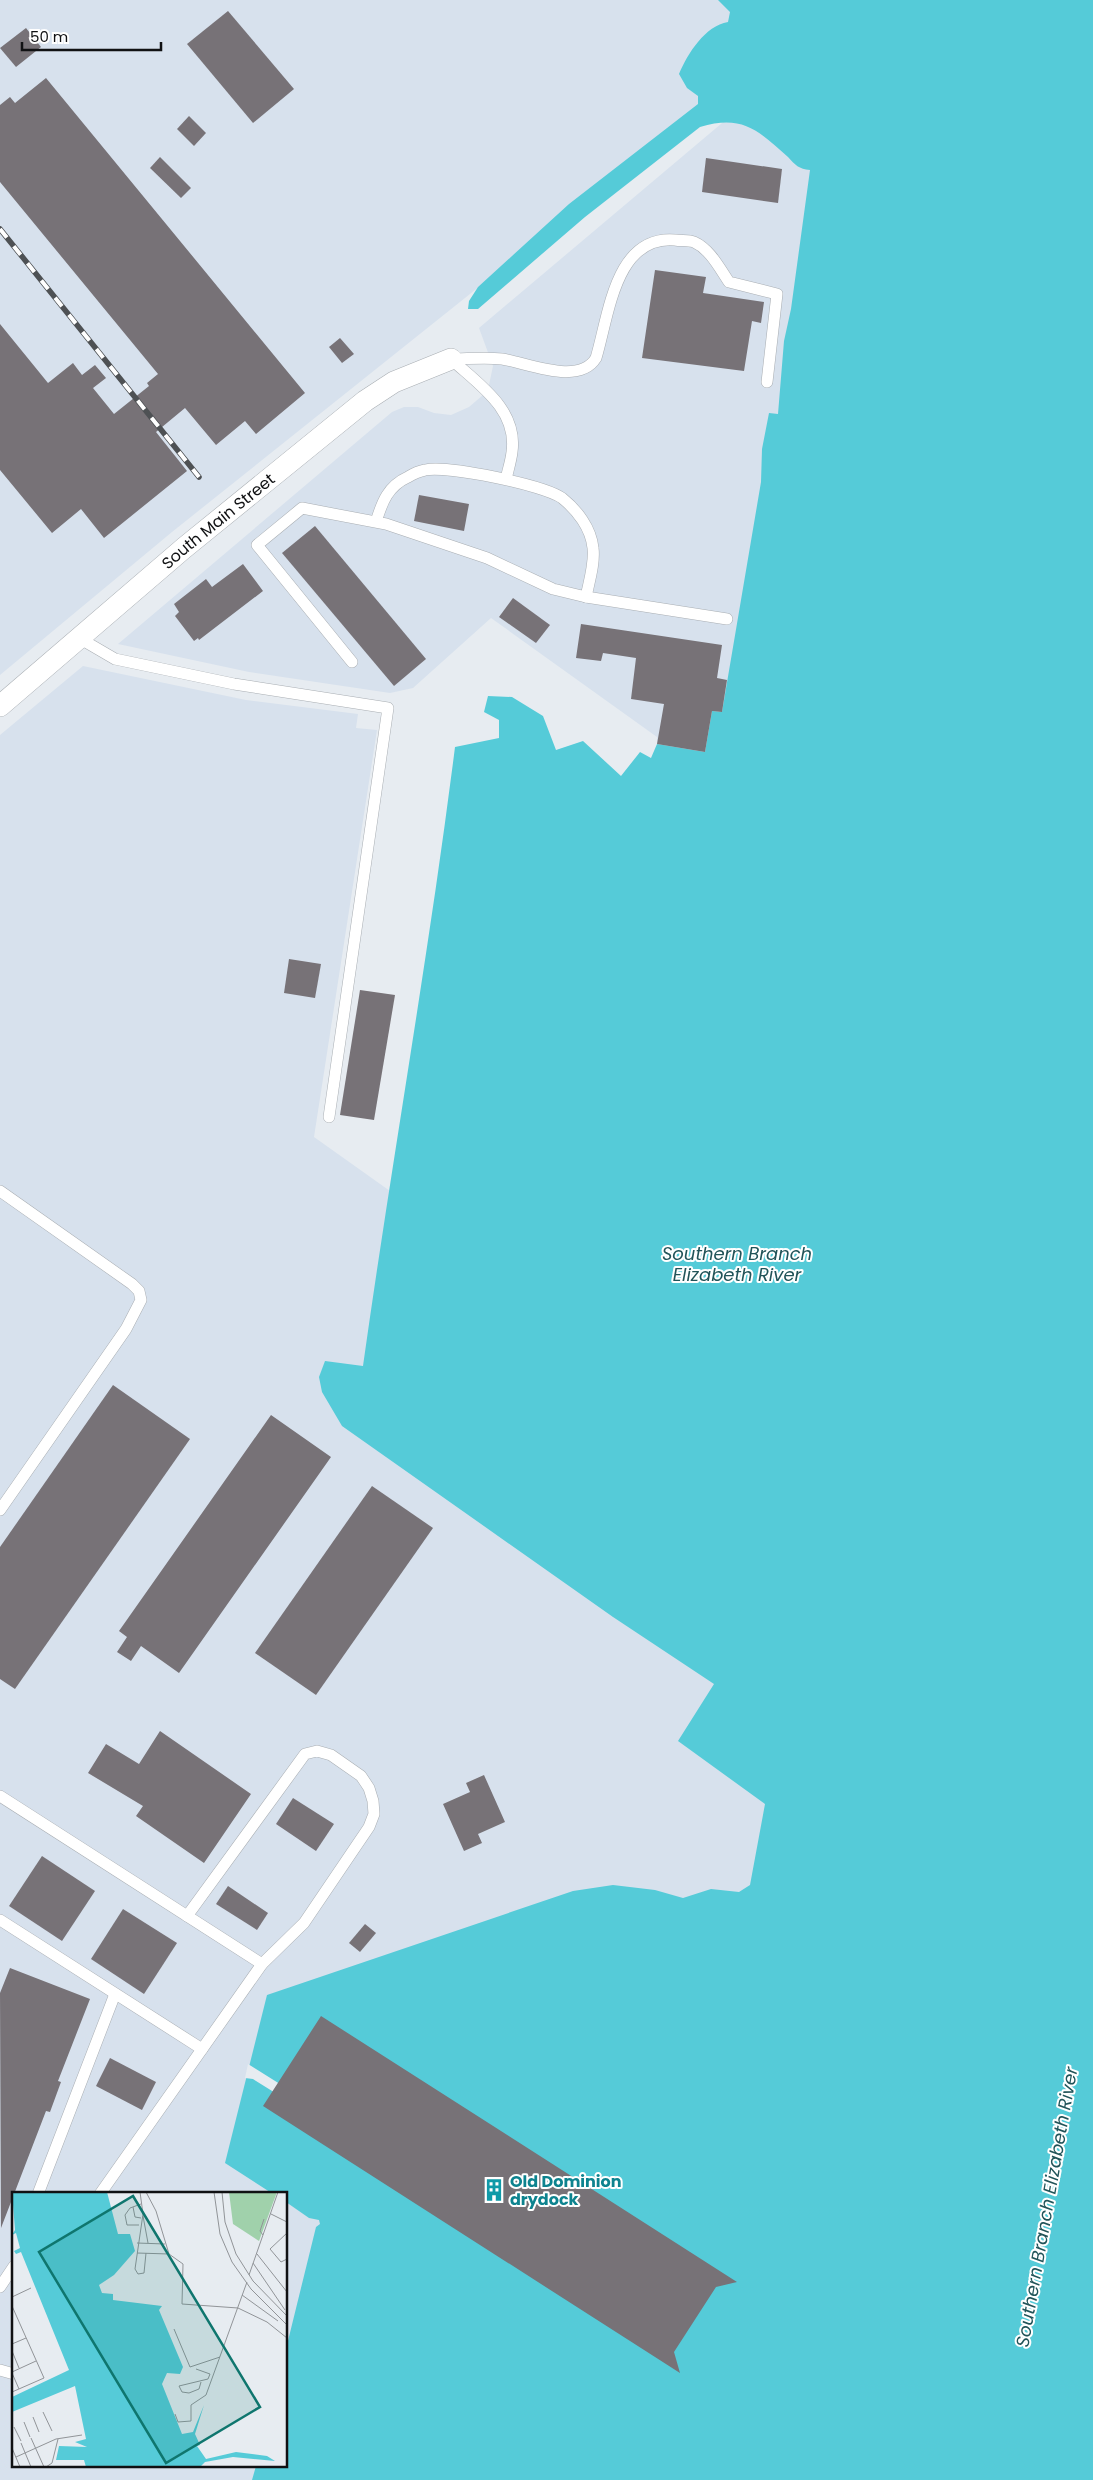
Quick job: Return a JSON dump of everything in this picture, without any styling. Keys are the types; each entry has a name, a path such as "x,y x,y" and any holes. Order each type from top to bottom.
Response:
{"street":[{"name":"South Main Street","path":"0,706 184,548 364,402 394,382 451,358"}],"lane":[{"path":"451,358 500,359 567,372 582,370 592,364 596,358 614,291 623,269 648,243 664,239 694,242 714,259 729,282 777,294 767,382"},
{"path":"451,358 495,397 507,418 512,450 506,479"},
{"path":"376,522 382,503 389,491 406,477 426,470 506,479 535,486 560,497 577,512 588,532 594,549 586,597"},
{"path":"352,662 257,545 302,508 376,522 487,558 553,589 586,597 727,619"},
{"path":"79,638 116,659 234,684 388,708 329,1117"},
{"path":"0,1191 132,1284 139,1291 141,1300 126,1329 0,1510"},
{"path":"102,2192 168,2094 262,1964 304,1923 369,1827 374,1814 369,1788 361,1776 331,1755 317,1751 304,1754 187,1916"},
{"path":"0,1796 262,1964"},
{"path":"0,1920 202,2049"},
{"path":"39,2192 115,1994"},
{"path":"0,2287 10,2270"}],"shaded area":[{"path":"0,0 1093,0 983,950 657,744 657,737 491,618 413,688 390,693 249,672 118,644 392,412 404,407 418,407 434,413 451,415 469,407 483,395 489,385 493,366 479,328 728,118 713,100 172,532 0,675"},
{"path":"83,666 246,700 358,714 356,728 377,730 314,1137 881,1540 735,2480 0,2480 0,735"}],"water":[{"name":"Southern Branch Elizabeth River","path":"718,0 1093,0 1093,2480 252,2480 255,2468 288,2468 288,2341 316,2227 320,2224 319,2220 309,2218 288,2203 288,2192 270,2192 225,2163 267,1995 573,1891 613,1885 655,1890 683,1898 711,1889 739,1892 750,1885 765,1804 678,1741 714,1684 613,1617 342,1426 322,1392 319,1377 325,1361 363,1366 434,902 455,747 499,738 499,720 484,712 488,696 512,697 543,716 556,750 583,741 621,776 640,752 651,758 657,744 705,752 712,711 722,712 761,482 762,449 769,413 778,414 784,341 791,309 810,170 798,166 768,139 748,127 727,122 700,127 585,217 478,309 468,309 469,301 478,287 569,204 698,104 698,96 687,88 679,74 692,49 712,29 728,22 730,12"}],"pier":[{"path":"248,2064 299,2096 293,2104 253,2079 245,2078"}],"building":[{"path":"228,11 294,89 253,123 187,44"},
{"path":"26,28 41,47 16,67 0,48"},
{"path":"46,78 305,393 256,434 245,421 216,445 185,408 156,432 187,471 104,538 81,509 52,533 0,470 0,324 48,383 73,363 82,375 95,365 106,378 93,388 114,414 149,386 147,383 158,374 0,182 0,105 10,97 15,103"},
{"path":"189,116 206,133 194,146 177,129"},
{"path":"160,157 191,188 181,198 150,168"},
{"path":"706,158 782,169 778,203 702,192"},
{"path":"655,270 706,277 703,293 764,302 761,323 752,321 744,371 642,358"},
{"path":"340,338 354,354 342,363 329,347"},
{"path":"419,495 469,504 464,531 414,521"},
{"path":"315,526 426,659 394,686 282,553"},
{"path":"243,564 263,591 199,640 198,638 194,641 175,616 179,612 174,604 206,579 212,587"},
{"path":"513,598 550,625 536,643 499,617"},
{"path":"581,624 722,645 717,678 727,680 722,712 712,711 705,752 657,744 664,704 631,699 636,658 603,653 601,661 576,658"},
{"path":"289,959 321,964 315,998 284,993"},
{"path":"360,990 395,995 374,1120 340,1115"},
{"path":"113,1385 190,1439 15,1689 0,1679 0,1547"},
{"path":"271,1415 331,1457 179,1673 141,1646 131,1661 117,1652 127,1637 119,1631"},
{"path":"372,1486 433,1528 316,1695 255,1653"},
{"path":"160,1731 251,1794 204,1863 136,1816 143,1806 88,1773 106,1744 139,1764"},
{"path":"484,1775 505,1822 478,1834 482,1843 464,1851 443,1804 470,1792 466,1783"},
{"path":"293,1798 334,1824 316,1851 276,1824"},
{"path":"42,1856 95,1891 62,1941 9,1906"},
{"path":"228,1886 268,1913 257,1930 216,1904"},
{"path":"123,1909 177,1943 144,1994 91,1959"},
{"path":"365,1924 376,1933 360,1952 349,1943"},
{"path":"10,1968 90,1999 58,2081 61,2082 50,2112 46,2111 15,2192 12,2192 12,2199 1,2228 0,1993"},
{"name":"Old Dominion drydock","path":"321,2016 737,2282 716,2287 674,2352 680,2373 263,2106"},
{"path":"110,2058 156,2082 142,2110 96,2086"}],"railway":[{"path":"0,229 199,477"}],"place":[{"name":"Old Dominion drydock","path":"494,2190"}]}
